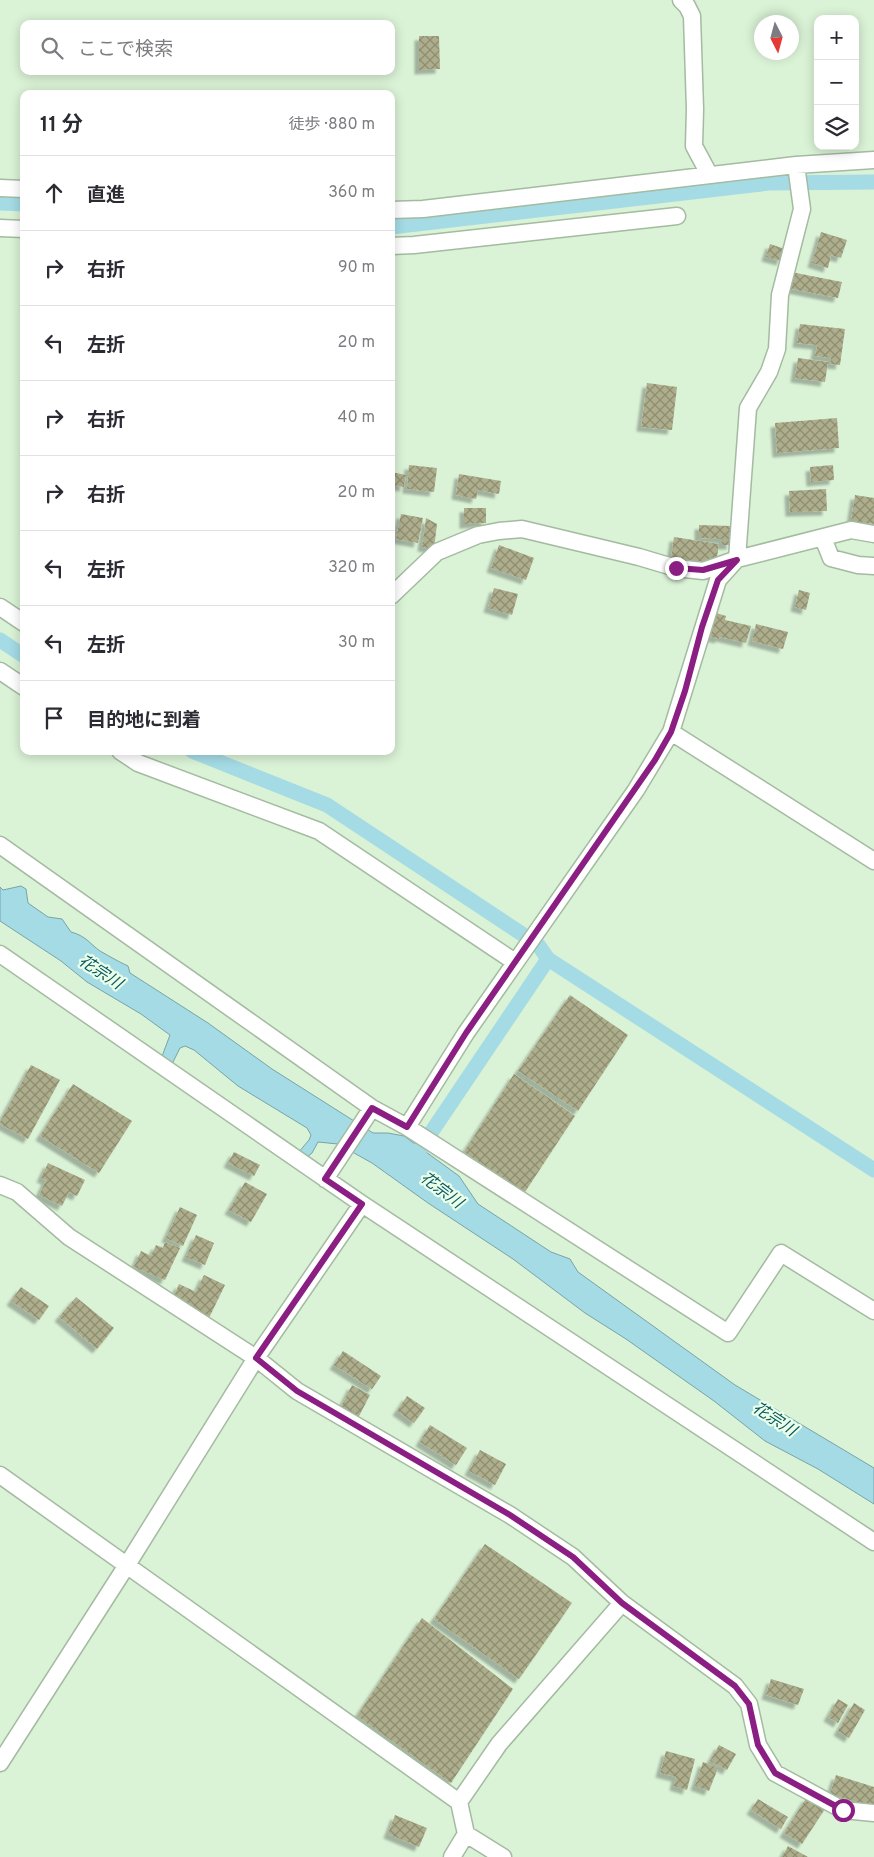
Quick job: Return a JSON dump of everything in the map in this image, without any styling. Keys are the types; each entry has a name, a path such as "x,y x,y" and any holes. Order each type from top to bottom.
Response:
{"street":[{"path":"681,0 687,6 692,16 695,109 694,146 709,174"},
{"path":"395,210 709,174 796,165 874,160"},
{"path":"407,1127 466,1033 636,790 671,732 718,580 737,560 748,408 769,372 777,349 780,295 802,209 796,165"},
{"path":"0,188 20,189"},
{"path":"395,246 414,246 678,216"},
{"path":"0,228 20,229"},
{"path":"395,592 437,552 471,538 499,531 522,529 639,557 676,568 703,570 851,530 874,534"},
{"path":"823,538 831,558 858,565 874,566"},
{"path":"0,607 20,620"},
{"path":"0,671 20,684"},
{"path":"671,732 874,861"},
{"path":"139,757 319,831 515,962"},
{"path":"0,844 368,1112 407,1127 728,1333 781,1253 874,1311"},
{"path":"0,954 328,1173 362,1204 874,1542"},
{"path":"328,1173 368,1112"},
{"path":"0,1185 17,1192 69,1237 297,1391 510,1515 573,1557 622,1603 735,1686 749,1704 758,1745 775,1773 843,1810 874,1813"},
{"path":"0,1763 255,1361 362,1204"},
{"path":"0,1475 459,1802 466,1834 452,1857"},
{"path":"459,1802 499,1744 622,1603"},
{"path":"466,1834 503,1857"}],"water":[{"name":"花宗川","path":"21,886 26,889 28,903 48,917 62,919 71,932 128,966 130,973 208,1023 272,1069 373,1133 404,1136 459,1176 478,1204 551,1252 570,1259 578,1272 735,1385 874,1468 874,1504 818,1469 765,1441 714,1401 626,1339 585,1313 513,1259 428,1203 372,1163 338,1144 318,1142 312,1153 306,1158 298,1153 311,1135 307,1128 238,1086 194,1050 185,1046 180,1048 172,1064 161,1059 170,1035 141,1014 87,982 61,961 0,921 0,887 3,890"}],"building":[{"path":"419,36 439,36 440,69 419,70"},
{"path":"821,232 847,240 841,258 831,255 828,268 812,263"},
{"path":"770,244 785,249 781,261 766,257"},
{"path":"791,272 842,282 838,298 787,288"},
{"path":"800,324 845,329 840,365 830,364 831,358 815,356 817,345 797,343"},
{"path":"798,358 828,362 825,382 795,378"},
{"path":"647,383 677,387 672,430 641,427"},
{"path":"837,418 839,448 777,453 775,423"},
{"path":"409,465 437,468 434,492 407,489"},
{"path":"833,465 834,480 811,482 810,467"},
{"path":"395,473 406,475 404,487 395,486"},
{"path":"459,474 501,481 499,494 478,490 476,499 456,495"},
{"path":"826,489 827,511 790,512 789,491"},
{"path":"855,495 874,498 874,524 851,521"},
{"path":"464,508 486,508 486,523 464,524"},
{"path":"401,514 423,518 418,543 396,539"},
{"path":"426,518 437,524 434,549 422,547"},
{"path":"699,525 731,526 731,545 722,545 722,539 699,538"},
{"path":"674,537 719,544 716,564 671,558"},
{"path":"499,545 534,558 526,580 491,568"},
{"path":"494,588 518,594 512,615 488,608"},
{"path":"799,590 810,593 806,610 795,607"},
{"path":"713,612 726,616 725,620 751,626 746,643 707,636"},
{"path":"756,624 788,632 783,649 752,641"},
{"path":"570,995 628,1035 578,1111 518,1071"},
{"path":"31,1065 60,1080 28,1139 0,1124 0,1122"},
{"path":"514,1074 575,1116 525,1192 464,1152"},
{"path":"73,1084 132,1121 99,1173 40,1136"},
{"path":"234,1152 260,1165 254,1176 228,1163"},
{"path":"48,1163 85,1180 77,1196 69,1192 62,1206 39,1195 46,1180 41,1178"},
{"path":"245,1182 267,1194 251,1222 229,1210"},
{"path":"180,1207 197,1215 183,1246 166,1238"},
{"path":"196,1235 214,1243 205,1265 186,1257"},
{"path":"165,1242 180,1248 165,1280 134,1267 141,1251 151,1256 156,1245 163,1248"},
{"path":"204,1275 225,1285 209,1318 172,1300 179,1284 196,1292"},
{"path":"21,1287 49,1306 39,1320 11,1301"},
{"path":"76,1297 114,1328 97,1349 59,1317"},
{"path":"343,1351 381,1376 372,1389 334,1365"},
{"path":"352,1385 370,1395 358,1418 340,1409"},
{"path":"407,1396 425,1408 414,1423 397,1411"},
{"path":"430,1425 467,1448 456,1465 420,1442"},
{"path":"480,1450 506,1464 495,1485 469,1471"},
{"path":"485,1544 572,1603 519,1679 434,1619"},
{"path":"422,1618 513,1689 451,1783 357,1716"},
{"path":"771,1679 804,1689 798,1705 766,1695"},
{"path":"838,1699 848,1705 838,1723 828,1717"},
{"path":"854,1703 865,1710 849,1738 838,1731"},
{"path":"719,1745 736,1754 727,1770 710,1761"},
{"path":"666,1751 695,1759 687,1790 674,1786 676,1777 660,1773"},
{"path":"703,1762 718,1768 709,1791 695,1786"},
{"path":"836,1775 874,1787 874,1807 830,1794"},
{"path":"807,1797 825,1809 802,1844 784,1833"},
{"path":"758,1799 788,1817 781,1829 751,1810"},
{"path":"395,1815 427,1828 419,1847 388,1834"},
{"path":"788,1846 808,1857 782,1857"}],"waterway":[{"path":"395,227 769,183 874,182"},
{"path":"0,203 20,204"},
{"path":"0,640 20,653"},
{"path":"202,755 327,805 522,934"},
{"path":"539,946 548,959"},
{"path":"420,1149 548,959 874,1170"}],"route":[{"path":"676,568 703,570 737,560 718,580 671,732 636,790 466,1033 407,1127 372,1108 331,1168 325,1179 362,1204 256,1358 297,1391 510,1515 573,1557 622,1603 682,1649 735,1686 749,1704 758,1745 775,1773 843,1810"}]}
